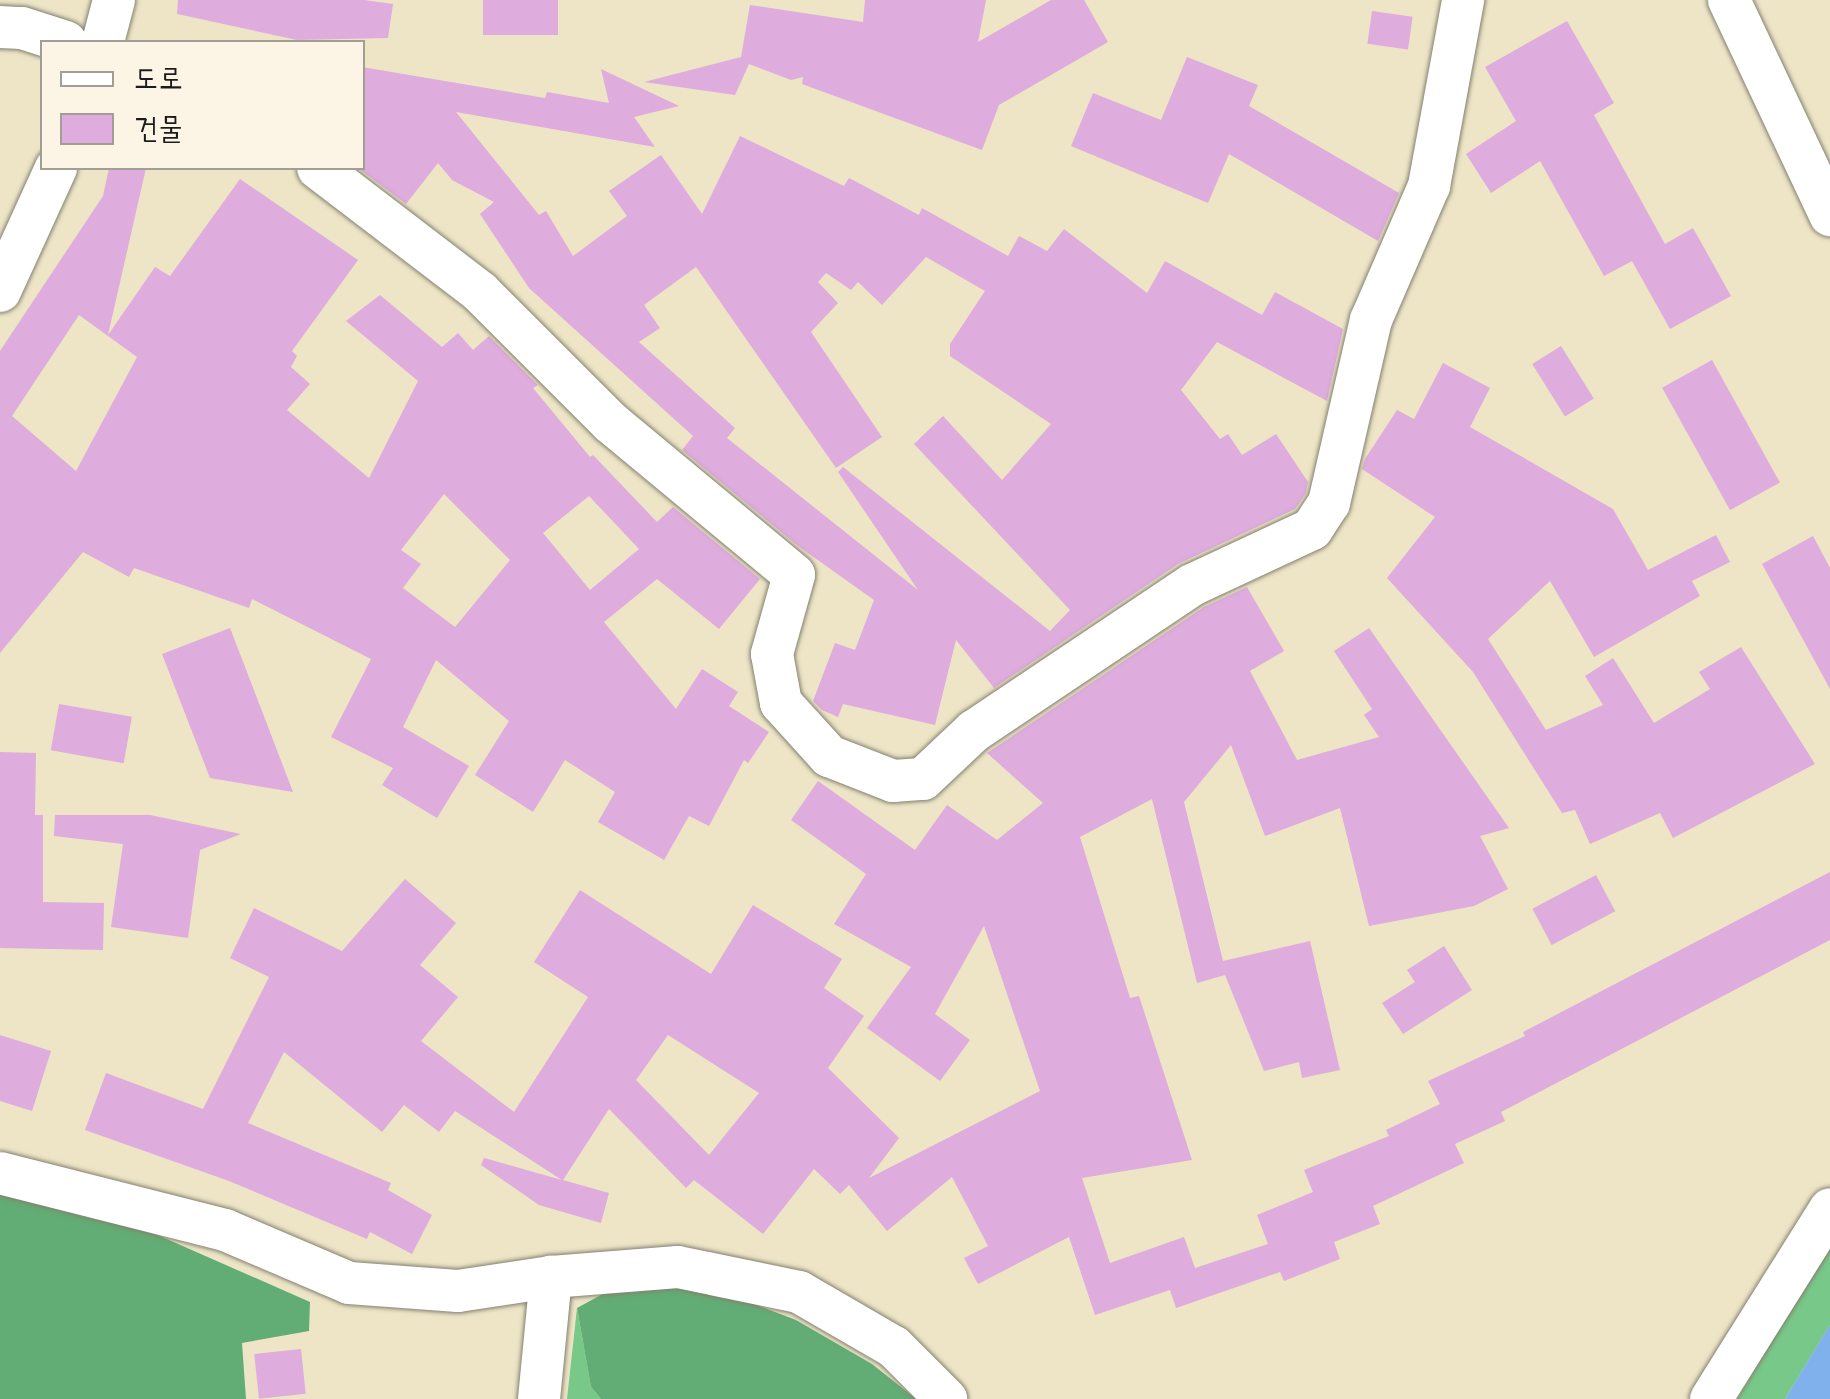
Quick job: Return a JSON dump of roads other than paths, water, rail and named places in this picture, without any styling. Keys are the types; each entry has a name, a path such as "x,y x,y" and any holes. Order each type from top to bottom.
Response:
{"street":[{"path":"104,40 114,0"},
{"path":"321,170 480,292 610,422 794,575 772,654 781,703 829,756 893,780 923,779 974,731 1192,585 1312,529 1330,503 1371,320 1428,186 1464,0"},
{"path":"1729,0 1830,216"},
{"path":"0,27 22,28 60,40"},
{"path":"0,291 55,170"},
{"path":"0,1173 225,1230 349,1283 458,1291 550,1277 678,1266 799,1292 894,1347 946,1399"},
{"path":"1711,1399 1830,1210"},
{"path":"539,1399 550,1277"}],"water":[{"path":"1830,1325 1830,1399 1785,1399 1828,1328"}]}
